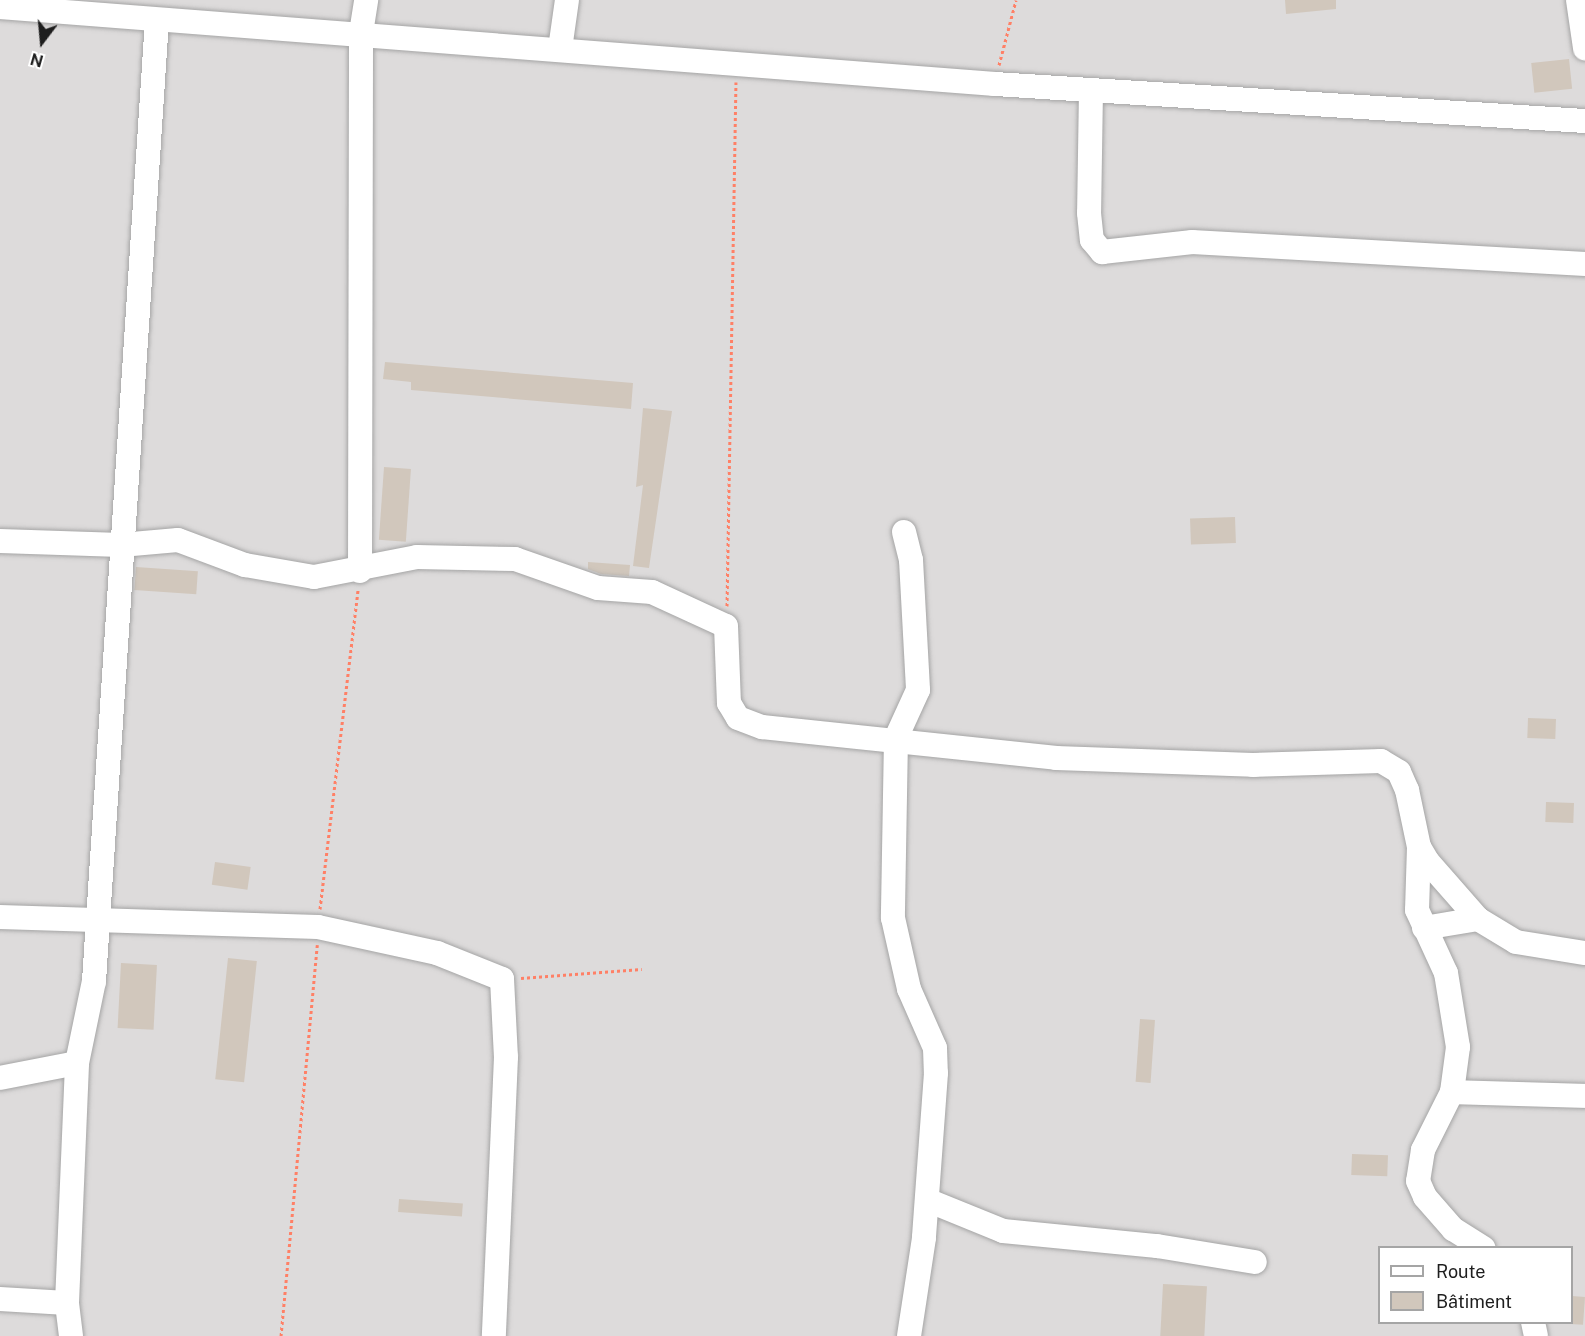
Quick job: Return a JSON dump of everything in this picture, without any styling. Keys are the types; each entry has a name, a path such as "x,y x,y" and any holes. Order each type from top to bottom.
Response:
{"street":[{"path":"360,571 361,33 366,0"},
{"path":"560,48 567,0"},
{"path":"1578,0 1585,48"},
{"path":"0,7 560,48 995,84 1585,121"},
{"path":"71,1336 67,1303 77,1062 94,981 157,20"},
{"path":"1091,90 1089,213 1092,240 1102,252 1192,242 1585,264"},
{"path":"904,532 911,560 918,690 896,738 892,918 909,989 935,1056 927,1200 909,1336"},
{"path":"0,541 122,545 178,540 291,576 360,571 417,557 515,559 598,588 652,592 726,626 727,687 738,718 762,727 896,738 1056,758 1253,765 1381,761 1399,772 1407,790 1419,847 1415,890 1424,928 1451,992 1458,1047 1452,1092 1423,1150 1418,1181 1425,1197 1453,1228 1480,1246"},
{"path":"1419,847 1478,919 1516,942 1585,953"},
{"path":"0,917 318,927 446,955 502,979 506,1057 494,1336"},
{"path":"1424,928 1478,919"},
{"path":"0,1078 77,1062"},
{"path":"1452,1092 1585,1096"},
{"path":"927,1200 1003,1231 1158,1246 1255,1262"},
{"path":"0,1299 67,1303"}],"path":[{"path":"995,84 1016,0"},
{"path":"726,626 736,63"},
{"path":"281,1336 318,927 360,571"},
{"path":"502,979 642,969"}],"shaded area":[{"path":"0,0 1585,0 1585,1336 0,1336"}],"building":[{"path":"1285,0 1336,0 1336,9 1286,14"},
{"path":"1569,59 1572,89 1534,93 1531,63"},
{"path":"385,362 633,383 631,409 411,390 411,382 383,379"},
{"path":"643,408 672,411 649,568 633,566 643,485 636,487"},
{"path":"384,467 411,469 406,542 379,540"},
{"path":"1235,517 1236,543 1191,545 1190,519"},
{"path":"588,562 630,565 629,576 601,574 588,569"},
{"path":"136,567 198,571 196,594 134,590"},
{"path":"1528,718 1556,719 1555,739 1527,738"},
{"path":"1546,802 1574,803 1573,823 1545,822"},
{"path":"215,862 251,867 247,890 212,885"},
{"path":"228,958 257,961 244,1082 215,1079"},
{"path":"121,963 157,965 154,1030 118,1028"},
{"path":"1140,1019 1155,1020 1151,1083 1136,1082"},
{"path":"1352,1154 1388,1155 1387,1176 1351,1175"},
{"path":"399,1199 463,1203 462,1216 398,1212"},
{"path":"1163,1284 1207,1286 1204,1336 1160,1336"},
{"path":"1573,1296 1585,1297 1583,1325 1571,1324 1573,1324"}]}
